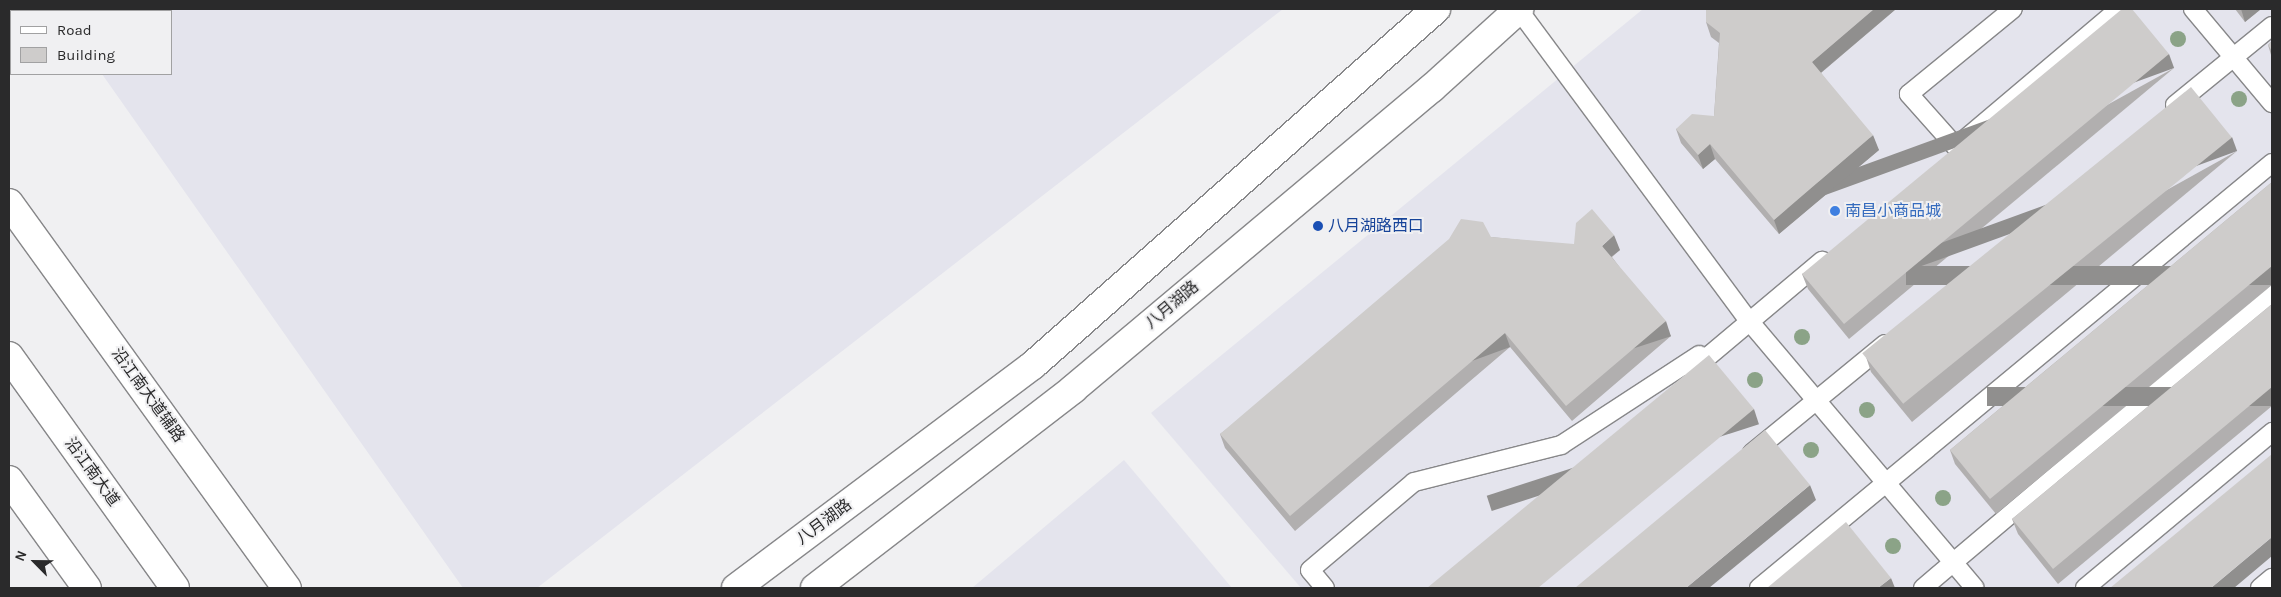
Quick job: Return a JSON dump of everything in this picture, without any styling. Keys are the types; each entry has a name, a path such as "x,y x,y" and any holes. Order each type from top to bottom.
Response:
{"main road":[{"name":"八月湖路","path":"736,588 1033,365 1436,9"},
{"name":"八月湖路","path":"815,588 1080,382 1432,88 1518,9"},
{"name":"沿江南大道辅路","path":"9,202 287,588"},
{"name":"沿江南大道","path":"9,356 175,588"},
{"path":"9,480 87,588"}],"lane":[{"path":"1518,9 1750,322 1976,588"},
{"path":"1956,147 1909,94 2013,9"},
{"path":"1940,160 2119,9"},
{"path":"2193,9 2272,103"},
{"path":"2166,114 2272,26"},
{"path":"1759,588 2272,163"},
{"path":"1635,417 1834,251"},
{"path":"1923,588 2272,293"},
{"path":"1325,588 1310,570 1414,482 1561,445 1750,322"},
{"path":"1740,463 1900,332"},
{"path":"2085,588 2272,432"},
{"path":"2260,588 2272,578"}],"shaded area":[{"path":"1283,9 537,588 463,588 103,75 172,75 172,10 58,10"},
{"name":"南昌小商品城","path":"1643,9 2272,9 2272,588 1301,588 1151,413"},
{"path":"1124,460 1232,588 972,588"}],"building":[{"path":"1706,9 1874,9 1812,62 1873,135 1774,220 1710,144 1698,155 1676,129 1692,114 1714,116 1720,33 1706,22"},
{"path":"2122,9 2132,9 2169,54 1844,324 1802,274"},
{"path":"2272,41 2272,51 2268,45"},
{"path":"2191,87 2232,138 1903,404 1862,353"},
{"path":"2272,182 2272,266 1990,499 1950,450"},
{"path":"1592,209 1614,235 1602,246 1666,321 1566,406 1505,333 1290,516 1220,434 1449,239 1461,219 1483,222 1491,237 1574,244 1576,223"},
{"path":"2272,304 2272,387 2053,569 2012,519"},
{"path":"1709,355 1754,409 1538,588 1427,588"},
{"path":"1765,430 1810,485 1686,588 1575,588"},
{"path":"2272,454 2272,537 2211,588 2110,588"},
{"path":"1846,522 1891,578 1878,588 1767,588"}],"place":[{"name":"南昌小商品城","path":"1835,211"},
{"name":"八月湖路西口","path":"1318,226"}]}
